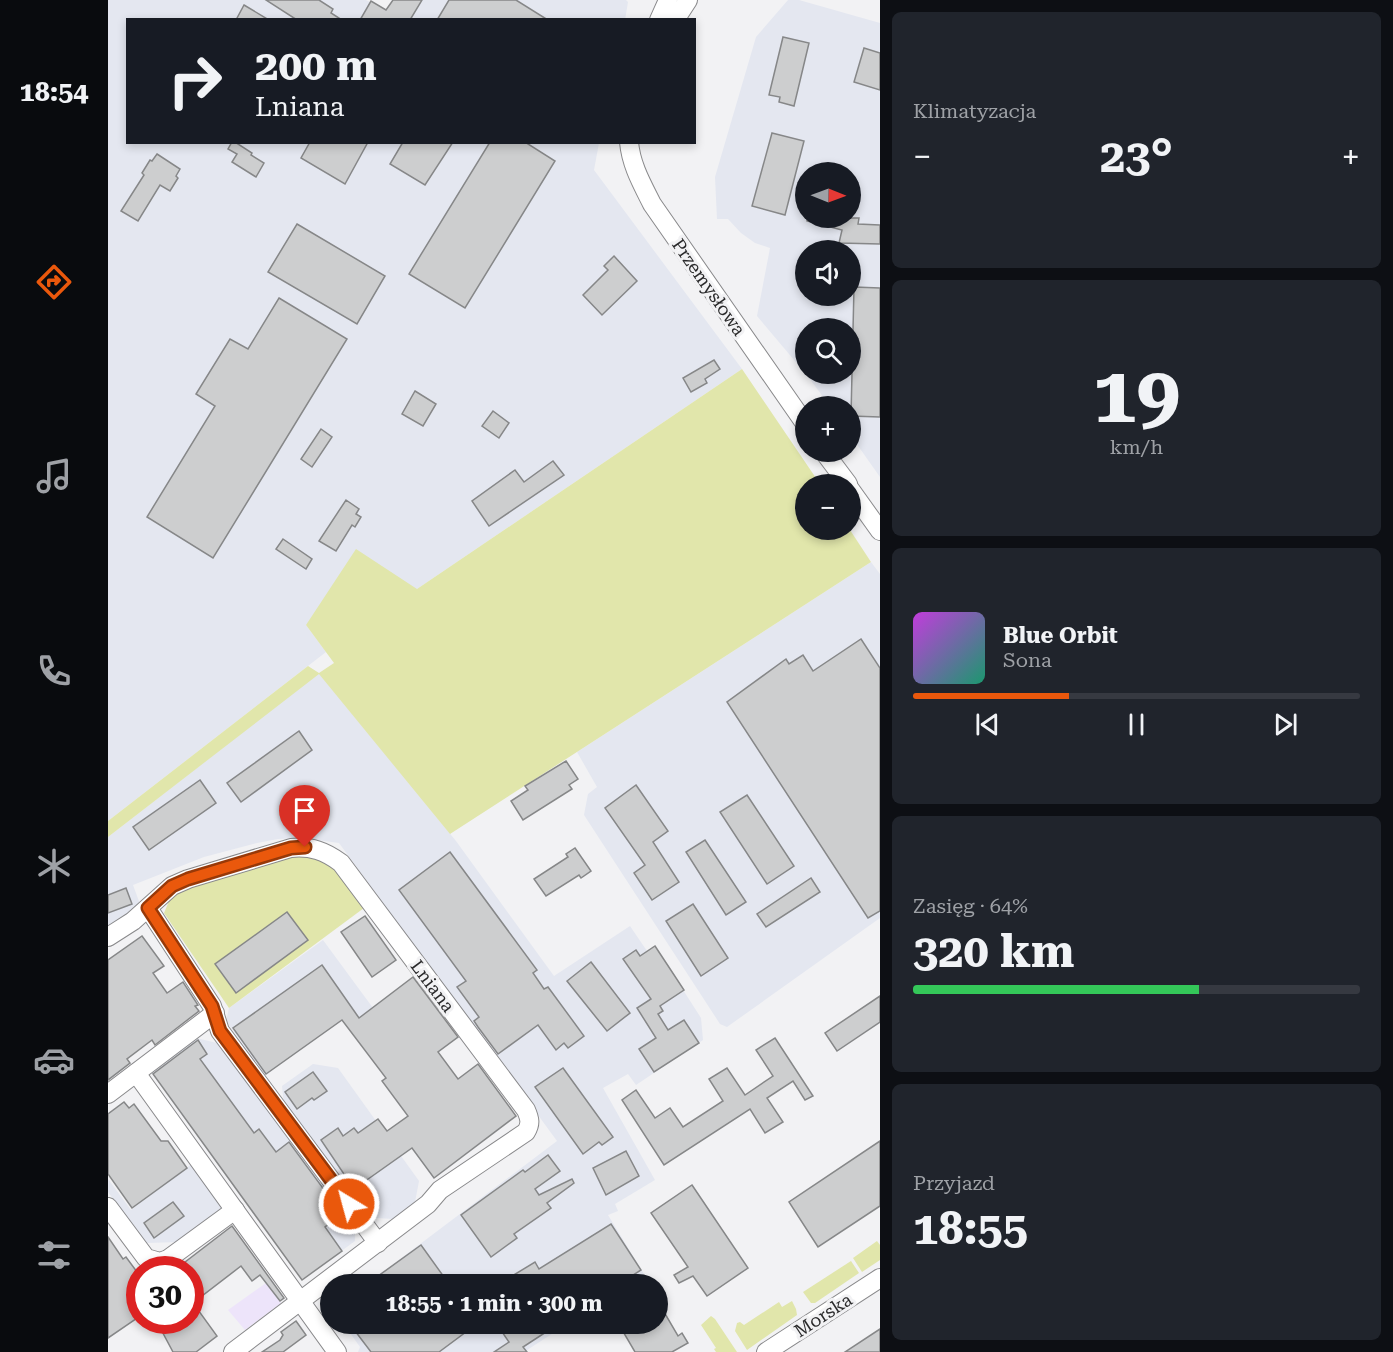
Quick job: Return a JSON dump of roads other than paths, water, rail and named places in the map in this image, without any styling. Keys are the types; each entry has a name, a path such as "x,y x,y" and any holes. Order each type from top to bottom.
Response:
{"street":[{"path":"660,18 668,0"},
{"path":"676,18 688,0"},
{"name":"Przemysłowa","path":"630,144 638,177 652,204 795,408"},
{"path":"861,504 880,531"},
{"name":"Lniana","path":"108,937 133,921 172,886 188,879 291,848 317,849 332,856 353,879 526,1110 530,1119 530,1126 526,1132 440,1190 428,1204 233,1352"},
{"path":"148,908 212,1006 220,1031 378,1243"},
{"path":"108,1094 215,1013"},
{"path":"136,1073 337,1352"},
{"path":"108,1207 146,1258 160,1262 168,1259 235,1210"},
{"name":"Morska","path":"766,1352 880,1278"}]}
